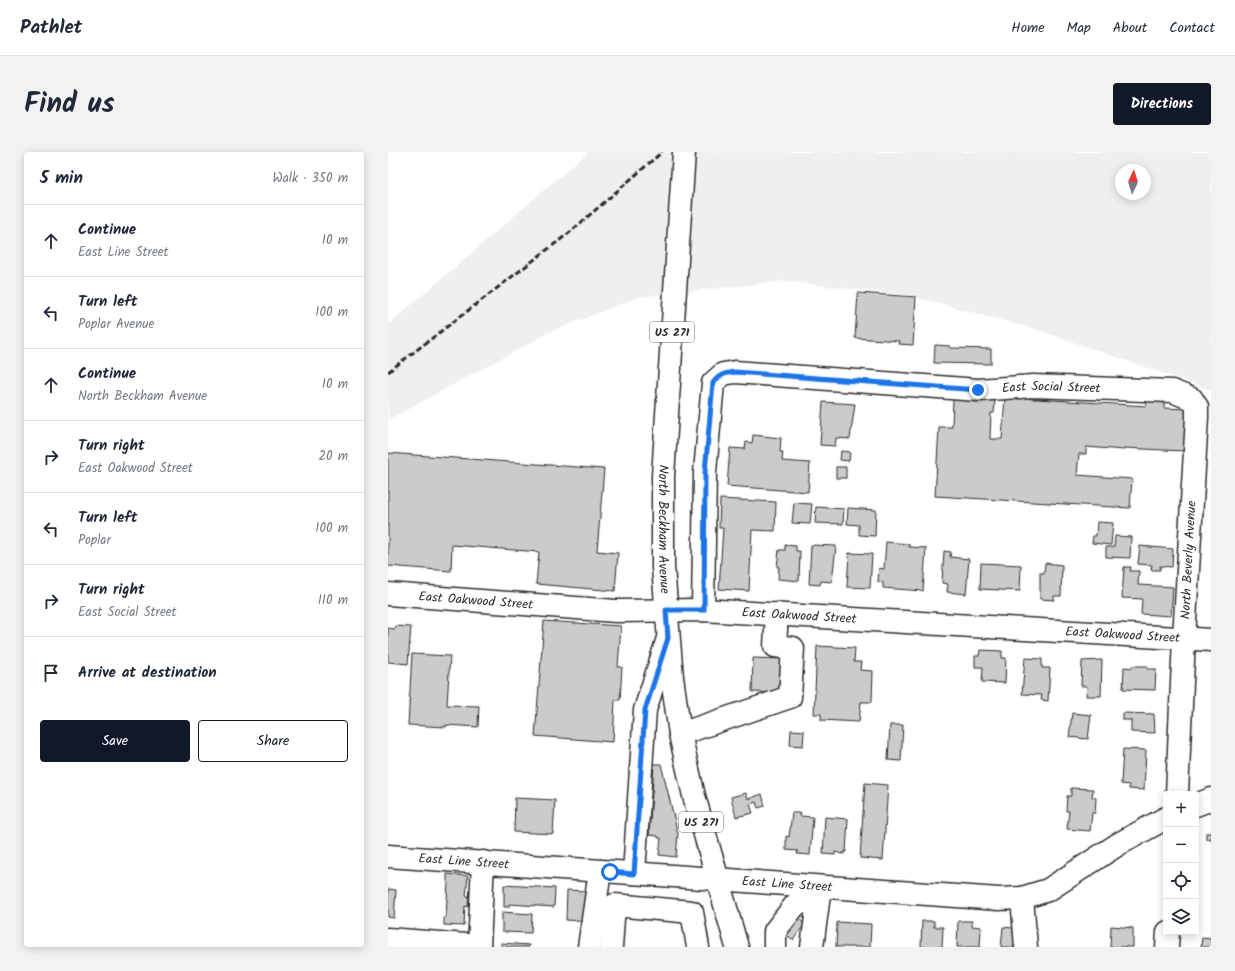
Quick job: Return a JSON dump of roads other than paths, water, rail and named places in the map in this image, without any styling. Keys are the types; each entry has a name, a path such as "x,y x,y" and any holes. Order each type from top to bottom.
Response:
{"street":[{"name":"North Beckham Avenue","path":"684,152 663,476 663,567 668,638 680,734 694,796 736,947"},
{"name":"East Social Street","path":"704,610 705,472 713,383 719,376 735,372 978,390 1033,386 1159,390 1172,391 1192,399"},
{"name":"North Beverly Avenue","path":"1177,791 1184,638 1197,417 1197,407 1192,399"},
{"name":"East Oakwood Street","path":"388,594 616,611 704,610 1211,640"},
{"path":"680,734 790,697 793,648 775,646 777,614"},
{"path":"634,874 645,710 668,638"},
{"path":"1199,804 1211,799"},
{"name":"East Line Street","path":"388,856 717,879 819,893 1022,898 1048,890 1116,845 1163,820"},
{"path":"388,939 479,946 483,862"},
{"path":"589,947 600,871"},
{"path":"810,947 819,893"},
{"path":"775,947 775,931 796,904 819,893"},
{"path":"1022,898 1026,947"},
{"path":"611,947 614,905 692,912 698,947"},
{"path":"1167,947 1168,935"}],"railway":[{"path":"388,372 569,233 662,152"}]}
